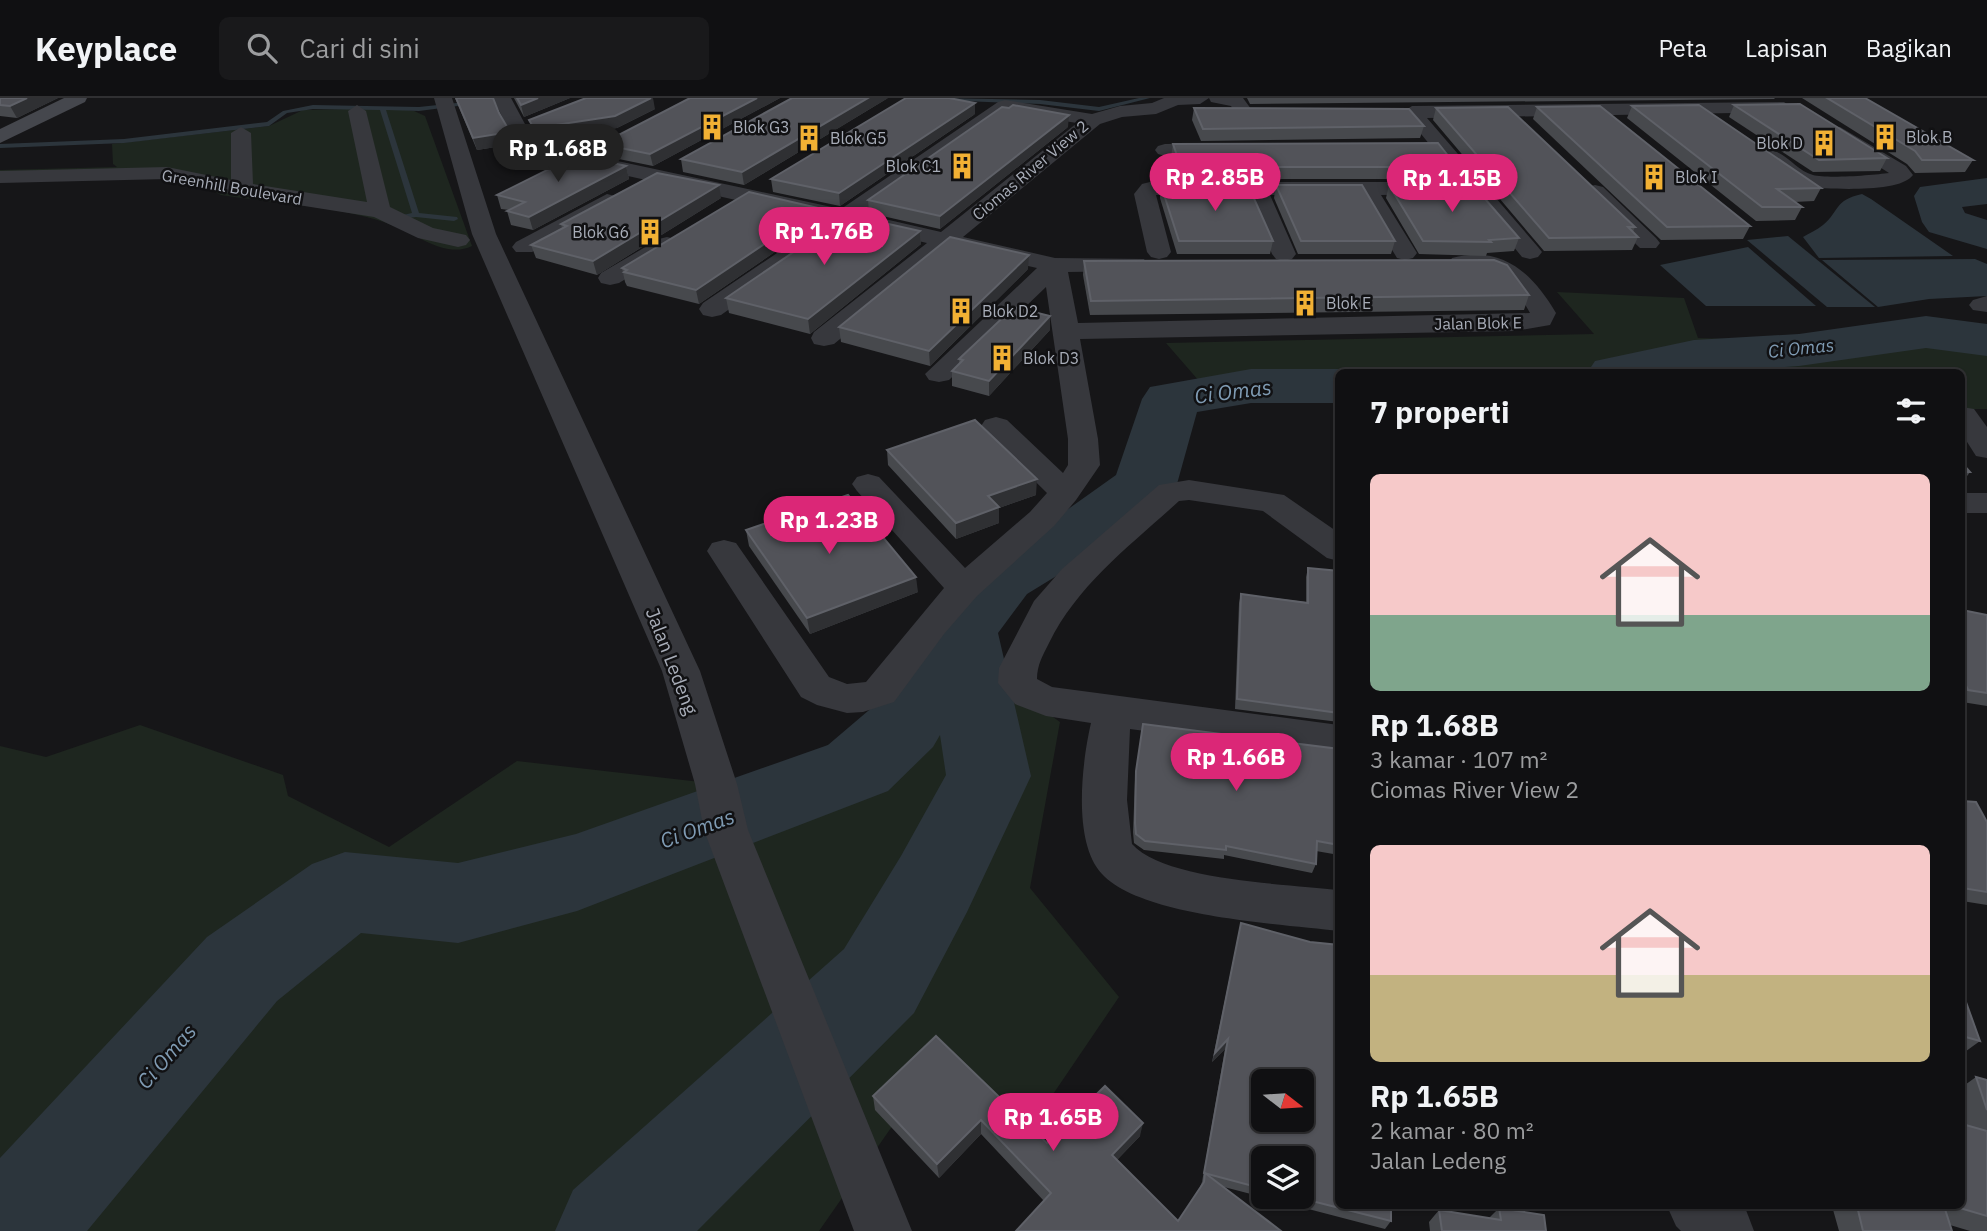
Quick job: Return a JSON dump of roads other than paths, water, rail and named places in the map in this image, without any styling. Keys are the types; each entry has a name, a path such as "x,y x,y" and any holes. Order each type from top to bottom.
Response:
{"main road":[{"path":"0,137 78,98"}],"street":[{"path":"1093,120 1120,112 1156,108 1175,100 1194,106 1252,113 1237,102 1218,98"},
{"path":"1530,252 1442,147 1405,112 1473,105 1510,111 1602,110 1692,103 1800,107 1785,98"},
{"path":"1692,103 1732,131"},
{"name":"Jalan Ledeng","path":"446,105 484,234 681,671 716,784 726,830 883,1231"},
{"name":"Ciomas River View 2","path":"712,309 1005,106 1093,120"},
{"path":"1602,110 1623,127"},
{"path":"357,111 390,216"},
{"path":"1510,111 1529,130"},
{"name":"Ciomas River View 2","path":"515,116 526,143 536,150 656,174 1055,265"},
{"name":"Ciomas River View 2","path":"824,338 1093,120"},
{"path":"1754,145 1807,182 1892,180 1902,176 1899,170 1822,121"},
{"path":"241,133 242,189"},
{"path":"543,174 601,146"},
{"path":"1414,147 1442,147"},
{"path":"1165,150 1248,149"},
{"path":"524,247 680,162"},
{"name":"Greenhill Boulevard","path":"0,177 167,173 390,216 426,233 458,240"},
{"path":"1579,177 1648,243"},
{"path":"714,215 772,180"},
{"path":"939,374 1055,265 1168,258 1145,194 1150,190 1477,188"},
{"path":"1256,189 1292,259 1259,264"},
{"name":"Jalan Blok E","path":"1067,331 1515,323 1541,319 1543,313 1538,305 1513,272 1506,267 1477,262 1412,260 1367,189"},
{"path":"610,278 691,229"},
{"path":"724,551 815,687 830,696 846,699 868,697 880,692 931,625 964,588 1042,519 1065,493 1084,465 1083,439 1055,265"},
{"path":"1971,415 1987,449"},
{"path":"996,426 1065,493"},
{"path":"868,484 964,588"},
{"path":"1335,547 1294,515 1272,502 1178,489 1162,497 1074,577 1047,610 1018,668 1018,683 1029,694 1046,701 1335,740"},
{"path":"1965,503 1987,503"},
{"path":"1114,712 1106,751 1105,827 1115,858 1125,869 1140,878 1196,892 1335,910"},
{"path":"1699,1209 1725,1231"}],"waterway":[{"path":"939,98 1040,102 1099,109 1147,98"},
{"path":"0,146 124,141 269,124 285,112 313,107 419,109 473,102"},
{"path":"383,109 416,215"},
{"name":"Ci Omas","path":"1987,191 1936,196 1945,222 1987,235"},
{"path":"393,218 416,215"},
{"path":"416,215 454,219"},
{"name":"Ci Omas","path":"1635,369 1694,357 1799,350 1926,332 1987,340"},
{"name":"Ci Omas","path":"960,630 1002,578 1088,527 1145,484 1171,399 1251,386 1335,386"},
{"name":"Ci Omas","path":"12,1231 242,969 345,892 458,903 577,872 858,768 904,726 960,630"},
{"path":"614,1231 879,981 934,884 989,776 960,630"}],"place":[{"name":"Blok G3","path":"712,127"},
{"name":"Blok B","path":"1885,137"},
{"name":"Blok G5","path":"809,138"},
{"name":"Blok D","path":"1824,143"},
{"name":"Blok C1","path":"962,166"},
{"name":"Blok I","path":"1654,177"},
{"name":"Blok G6","path":"650,232"},
{"name":"Blok E","path":"1305,303"},
{"name":"Blok D2","path":"961,311"},
{"name":"Blok D3","path":"1002,358"}]}
